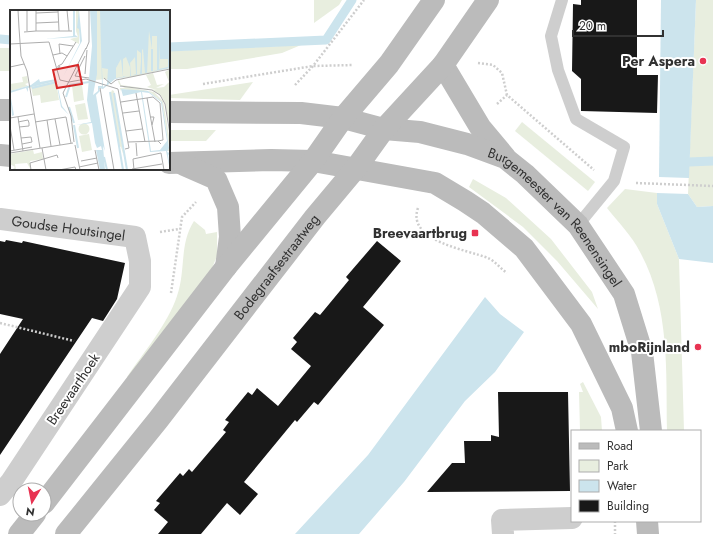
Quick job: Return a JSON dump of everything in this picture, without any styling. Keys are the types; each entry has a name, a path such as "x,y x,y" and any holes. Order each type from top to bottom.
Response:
{"main road":[{"path":"52,493 226,267 313,161 343,118 389,64 434,0"},
{"name":"Bodegraafsestraatweg","path":"66,534 158,420 315,218 356,168 384,129 443,65 488,0"},
{"path":"443,65 480,127 505,158"},
{"path":"170,112 301,113 343,118"},
{"name":"Burgemeester van Reenensingel","path":"343,118 384,129 426,134 467,144 505,158 525,174 578,225 624,294 642,352 651,430"},
{"path":"0,155 10,156"},
{"path":"175,164 272,160 313,161 435,183 484,213 524,248 581,324 622,408 627,430"},
{"path":"175,164 216,179 228,207 230,237 226,267"},
{"path":"19,534 29,522"},
{"path":"647,522 648,534"}],"street":[{"name":"Goudse Houtsingel","path":"0,219 135,238 140,261 140,287 100,347"},
{"name":"Breevaarthoek","path":"0,495 11,482 100,347"},
{"path":"503,534 502,520 571,518"},
{"path":"574,522 574,534"}],"lane":[{"path":"562,0 551,36 558,70 576,119 624,146 614,181 578,225"}],"path":[{"path":"271,112 313,66 364,0"},
{"path":"199,84 313,66"},
{"path":"642,183 712,186"},
{"name":"Breevaarthoek","path":"0,323 100,347"},
{"path":"615,522 616,534"}],"green space":[{"path":"314,0 342,0 339,5 314,23"},
{"path":"696,0 713,0 713,206 697,207 688,194"},
{"path":"301,45 282,53 187,69 170,69 170,51"},
{"path":"0,48 10,48 10,71 0,71"},
{"path":"253,82 240,100 170,98 170,95"},
{"path":"522,122 595,182 588,191 515,131"},
{"path":"170,130 216,130 206,141 170,141"},
{"path":"473,179 506,198 551,239 592,292 598,309 557,261 523,227 469,187"},
{"path":"625,189 657,193 657,204 679,259 684,430 667,430 666,362 664,339 657,295 650,273 633,240 607,208"},
{"path":"194,221 205,230 206,234 217,232 217,256 212,268 130,380 127,377 155,338 173,307 180,287 186,239"},
{"path":"583,382 601,417 602,430 580,430 579,392 583,392 580,384"}],"water":[{"path":"661,0 696,0 689,178 659,177"},
{"path":"657,193 688,194 697,207 713,206 713,263 679,259 657,204"},
{"path":"485,297 500,314 524,332 495,372 465,401 404,482 359,534 295,534 368,455"}],"building":[{"path":"581,0 637,0 637,75 658,75 657,113 581,111 581,79 572,71 573,4 581,5"},
{"path":"6,240 22,243 23,241 125,263 117,299 103,321 92,318 0,455 0,354 23,319 0,314 0,241 5,242"},
{"path":"377,241 401,261 363,307 384,325 318,405 314,402 297,422 295,420 244,482 258,494 240,515 227,503 201,534 158,534 168,522 154,510 160,503 156,501 180,473 183,476 189,469 192,472 226,432 223,430 229,422 225,420 248,392 252,395 257,388 278,406 311,366 291,349 297,342 293,338 315,312 320,315 349,280 346,277"},
{"path":"498,392 568,392 570,491 427,492 452,463 465,463 464,441 491,441 491,435 499,437"}],"waterway":[{"path":"170,47 326,40 352,0"},
{"path":"0,39 10,40"},
{"path":"689,162 713,161"}],"place":[{"name":"Per Aspera","path":"703,61"},
{"name":"Breevaartbrug","path":"475,233"},
{"name":"mboRijnland","path":"698,347"}]}
